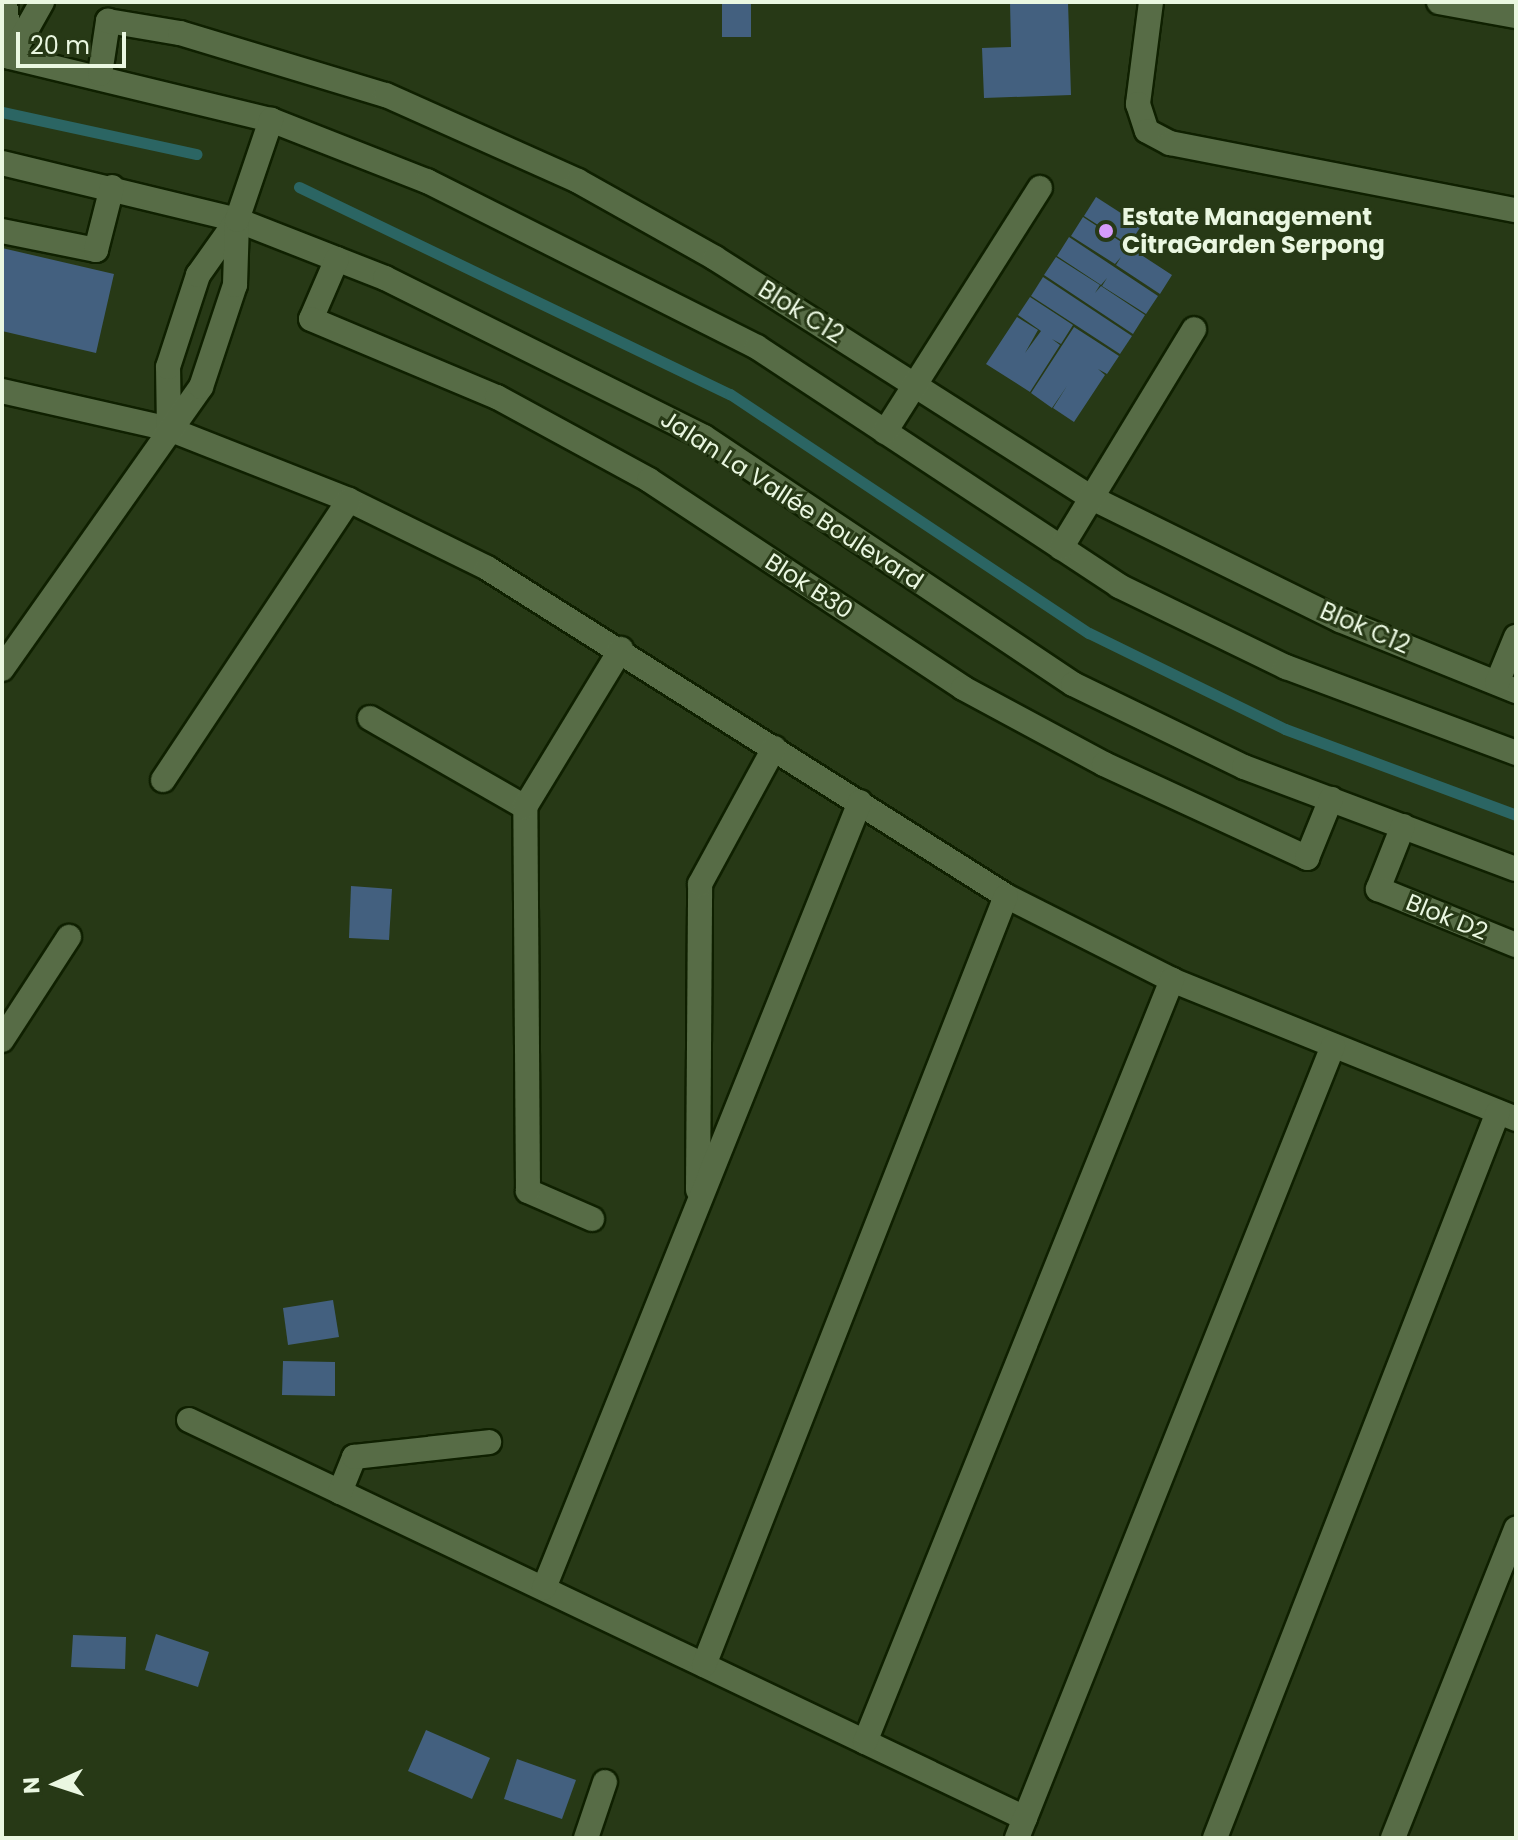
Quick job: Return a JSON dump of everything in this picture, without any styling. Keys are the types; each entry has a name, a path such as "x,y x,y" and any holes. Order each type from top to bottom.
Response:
{"street":[{"path":"5,2 6,56"},
{"path":"6,56 42,2"},
{"path":"1151,2 1138,104 1147,131 1170,143 1516,210"},
{"path":"1439,2 1516,16"},
{"name":"Blok C12","path":"100,74 108,21 180,33 386,95 578,181 915,385 1092,498 1340,620 1506,687"},
{"path":"6,56 100,74 271,120 427,181 633,281 757,347 1119,586 1286,667 1515,749"},
{"path":"169,429 168,367 198,275 237,220 271,120"},
{"name":"Jalan La Vallée Boulevard","path":"2,163 112,187 237,220 337,259 704,437 1073,684 1244,767 1516,869"},
{"path":"2,231 96,250 112,187"},
{"path":"885,432 1040,188"},
{"path":"2,669 201,387 235,285 237,220"},
{"name":"Blok B30","path":"337,259 311,319 497,397 649,480 989,702 1307,858 1331,799"},
{"path":"1061,548 1194,329"},
{"path":"2,391 169,429 349,500 487,568 621,649 1006,896 1172,980 1507,1116 1215,1838"},
{"path":"163,780 349,500"},
{"path":"1506,687 1516,637"},
{"path":"592,1219 528,1191 525,807 621,649"},
{"path":"370,718 525,807"},
{"path":"698,1205 700,884 774,748"},
{"path":"544,1588 860,802"},
{"name":"Blok D2","path":"1403,826 1378,889 1516,945"},
{"path":"704,1665 1006,896"},
{"path":"2,1040 69,937"},
{"path":"865,1742 1172,980"},
{"path":"189,1420 865,1742 1021,1828 1333,1046"},
{"path":"340,1492 354,1457 489,1442"},
{"path":"1393,1838 1516,1529"},
{"path":"586,1838 605,1782"}],"building":[{"path":"722,2 751,2 751,37 722,37"},
{"path":"1010,2 1068,2 1071,95 984,98 982,48 1011,47"},
{"path":"1096,197 1141,226 1129,245 1084,216"},
{"path":"1083,217 1172,275 1160,294 1116,265 1121,257 1115,264 1071,236"},
{"path":"1069,237 1158,296 1146,314 1102,286 1107,278 1101,285 1057,256"},
{"path":"2,248 114,274 96,353 2,331"},
{"path":"1056,257 1100,285 1095,293 1101,286 1145,315 1133,334 1044,275"},
{"path":"1043,277 1132,336 1120,354 1031,296"},
{"path":"1030,297 1073,325 1061,344 1052,339 1060,345 1030,392 986,364 1017,317 1038,330 1025,353 1041,331 1018,315"},
{"path":"1074,327 1119,356 1107,374 1098,369 1105,375 1074,422 1053,408 1067,386 1052,408 1031,393"},
{"path":"351,886 392,889 389,940 349,938"},
{"path":"333,1300 339,1337 288,1345 283,1308"},
{"path":"283,1361 335,1362 335,1396 282,1395"},
{"path":"156,1634 209,1652 198,1687 145,1670"},
{"path":"73,1635 126,1637 125,1669 71,1667"},
{"path":"426,1730 490,1758 472,1799 408,1771"},
{"path":"517,1759 576,1780 562,1819 504,1799"}],"waterway":[{"path":"2,112 197,154"},
{"path":"299,187 730,394 1089,633 1285,729 1516,815"}],"place":[{"name":"Estate Management CitraGarden Serpong","path":"1106,231"}]}
